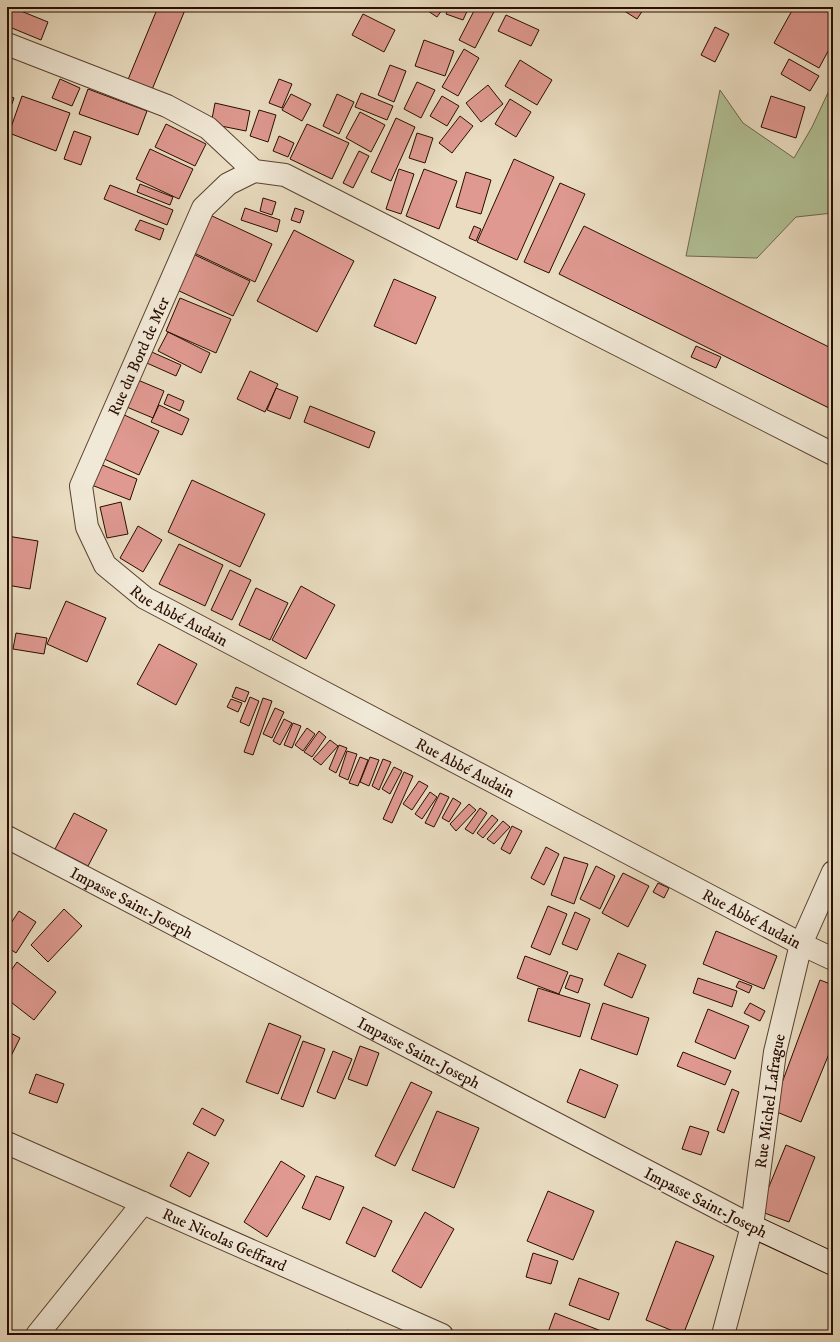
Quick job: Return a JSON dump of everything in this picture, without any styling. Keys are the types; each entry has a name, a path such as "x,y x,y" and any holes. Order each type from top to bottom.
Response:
{"street":[{"path":"7,44 167,106 208,128 254,170 285,176 833,454"},
{"name":"Rue du Bord de Mer","path":"105,565 87,527 81,486 203,208 228,184 254,170"},
{"name":"Rue Abbé Audain","path":"105,565 145,598 801,944 833,959"},
{"name":"Impasse Saint-Joseph","path":"7,837 752,1226 833,1264"},
{"name":"Rue Michel Lafrague","path":"723,1335 752,1226 775,1052 801,944 833,872"},
{"name":"Rue Nicolas Geffrard","path":"7,1143 442,1335"},
{"path":"37,1335 143,1202"}],"green space":[{"path":"833,82 833,213 796,217 757,258 686,256 720,90 743,123 794,158 812,127"}],"building":[{"path":"7,7 11,7 48,22 41,40 7,26"},
{"path":"137,7 151,7 149,12"},
{"path":"158,7 178,7 185,10 151,92 127,82"},
{"path":"422,7 444,7 437,17"},
{"path":"449,7 469,7 463,20 446,14"},
{"path":"476,7 496,8 475,48 459,40"},
{"path":"618,7 645,7 637,19"},
{"path":"794,7 833,7 833,42 819,68 774,43"},
{"path":"363,14 395,30 384,52 352,35"},
{"path":"506,15 539,30 531,46 498,31"},
{"path":"715,27 729,34 715,62 701,55"},
{"path":"424,40 454,51 445,76 415,66"},
{"path":"464,49 479,58 458,96 442,87"},
{"path":"789,59 819,76 810,91 781,74"},
{"path":"520,60 552,80 537,105 505,86"},
{"path":"390,65 406,71 394,102 378,95"},
{"path":"60,79 80,88 72,106 52,98"},
{"path":"279,79 292,84 282,108 269,103"},
{"path":"417,82 435,90 421,118 404,109"},
{"path":"488,85 503,104 481,122 466,103"},
{"path":"88,89 147,111 138,135 79,114"},
{"path":"361,93 393,106 387,120 355,107"},
{"path":"291,94 311,104 302,121 282,110"},
{"path":"337,94 354,102 339,134 323,126"},
{"path":"7,95 14,98 7,118"},
{"path":"22,96 70,113 56,151 9,133"},
{"path":"442,96 459,106 447,126 430,116"},
{"path":"771,96 805,107 796,138 761,127"},
{"path":"510,99 531,112 516,137 495,124"},
{"path":"215,103 250,111 246,131 211,124"},
{"path":"259,110 276,115 268,142 250,136"},
{"path":"360,112 385,125 371,152 346,138"},
{"path":"460,116 473,126 452,153 439,143"},
{"path":"396,118 415,127 391,181 371,172"},
{"path":"166,124 206,144 195,166 155,147"},
{"path":"307,124 349,143 332,179 290,159"},
{"path":"74,131 91,137 81,165 64,159"},
{"path":"417,133 433,138 425,163 409,158"},
{"path":"279,136 294,143 288,157 273,151"},
{"path":"150,149 193,169 179,199 136,179"},
{"path":"359,151 369,156 353,188 343,183"},
{"path":"514,159 554,177 517,260 477,242"},
{"path":"399,169 414,174 401,214 386,209"},
{"path":"424,169 457,181 439,229 406,216"},
{"path":"466,172 491,180 481,214 456,207"},
{"path":"560,183 585,194 549,273 524,262"},
{"path":"140,184 173,197 170,205 137,192"},
{"path":"110,185 173,210 167,225 104,199"},
{"path":"263,198 276,202 272,215 260,211"},
{"path":"245,208 280,220 277,232 241,220"},
{"path":"295,208 304,211 300,223 291,220"},
{"path":"210,215 272,244 255,282 192,252"},
{"path":"140,220 164,229 160,240 135,230"},
{"path":"474,226 481,229 476,241 469,238"},
{"path":"584,226 833,349 833,410 559,274"},
{"path":"294,230 354,261 317,332 257,301"},
{"path":"193,254 250,281 233,316 177,290"},
{"path":"394,279 436,297 416,344 374,326"},
{"path":"180,298 231,319 216,353 166,331"},
{"path":"168,332 210,353 201,373 158,351"},
{"path":"696,346 721,357 716,368 691,357"},
{"path":"145,349 181,365 176,376 140,360"},
{"path":"250,371 278,384 265,412 237,399"},
{"path":"133,378 164,391 153,418 122,405"},
{"path":"276,388 298,397 290,419 267,410"},
{"path":"168,394 184,401 180,411 164,404"},
{"path":"159,405 189,419 182,435 151,422"},
{"path":"310,406 375,432 369,448 304,422"},
{"path":"120,413 159,431 139,475 100,457"},
{"path":"97,463 137,479 130,500 89,484"},
{"path":"192,480 265,514 240,567 168,532"},
{"path":"121,502 128,534 107,538 100,507"},
{"path":"138,526 162,540 143,572 120,558"},
{"path":"7,536 38,541 30,589 7,585"},
{"path":"179,544 223,565 205,606 159,584"},
{"path":"230,570 251,580 232,620 211,610"},
{"path":"301,586 335,605 306,659 272,640"},
{"path":"256,588 288,603 270,640 239,625"},
{"path":"66,601 106,618 87,662 47,644"},
{"path":"16,633 47,638 44,654 13,649"},
{"path":"159,644 197,664 176,705 137,684"},
{"path":"236,687 249,692 245,702 232,697"},
{"path":"250,697 259,701 249,726 240,722"},
{"path":"263,698 272,701 253,755 244,752"},
{"path":"231,699 242,703 238,712 227,707"},
{"path":"275,708 284,712 272,738 263,734"},
{"path":"284,719 292,723 280,745 273,741"},
{"path":"293,723 301,726 292,748 284,745"},
{"path":"307,728 315,734 303,751 295,745"},
{"path":"319,731 326,737 312,757 304,752"},
{"path":"330,740 338,746 321,765 313,759"},
{"path":"339,745 347,748 336,773 329,769"},
{"path":"347,751 357,754 348,780 339,776"},
{"path":"360,757 368,760 358,786 349,783"},
{"path":"370,757 379,760 369,786 360,782"},
{"path":"383,759 391,762 379,790 372,786"},
{"path":"394,767 402,771 390,794 382,789"},
{"path":"404,772 413,776 392,823 383,819"},
{"path":"419,781 428,786 412,810 403,804"},
{"path":"430,792 437,797 422,819 415,814"},
{"path":"440,793 449,797 434,827 425,823"},
{"path":"453,798 461,803 449,822 442,818"},
{"path":"469,804 476,810 456,831 450,824"},
{"path":"480,808 487,813 473,834 465,829"},
{"path":"74,813 107,830 88,866 55,849"},
{"path":"492,815 498,820 483,838 477,833"},
{"path":"503,821 510,827 494,844 487,839"},
{"path":"512,826 522,831 510,854 501,849"},
{"path":"546,847 559,854 544,885 531,878"},
{"path":"564,857 588,864 574,904 551,895"},
{"path":"596,866 615,876 600,909 580,899"},
{"path":"623,873 649,886 628,927 602,913"},
{"path":"658,883 669,888 664,898 653,892"},
{"path":"548,906 567,914 550,955 531,947"},
{"path":"64,909 82,926 48,962 31,945"},
{"path":"19,911 36,922 16,953 7,947 7,929"},
{"path":"575,912 590,919 577,950 562,944"},
{"path":"716,931 777,956 764,989 703,964"},
{"path":"618,953 646,965 632,998 604,985"},
{"path":"525,956 568,972 559,994 517,978"},
{"path":"17,962 56,992 34,1020 7,999 7,976"},
{"path":"570,975 583,979 578,993 565,988"},
{"path":"698,978 737,991 732,1007 693,993"},
{"path":"820,980 833,985 833,1044 801,1122 772,1110"},
{"path":"739,981 752,986 749,993 736,987"},
{"path":"538,988 590,1004 580,1037 528,1021"},
{"path":"603,1003 649,1018 637,1055 591,1039"},
{"path":"750,1003 765,1011 760,1021 744,1013"},
{"path":"708,1009 749,1026 735,1059 695,1042"},
{"path":"269,1023 301,1036 278,1094 246,1082"},
{"path":"7,1031 20,1038 7,1064"},
{"path":"303,1041 325,1049 303,1107 281,1099"},
{"path":"360,1046 379,1053 367,1086 348,1079"},
{"path":"333,1051 352,1059 335,1099 317,1092"},
{"path":"683,1052 731,1071 725,1085 677,1066"},
{"path":"580,1069 618,1085 605,1118 567,1102"},
{"path":"36,1074 64,1084 57,1103 29,1093"},
{"path":"411,1082 432,1092 395,1166 375,1156"},
{"path":"732,1089 739,1092 724,1133 717,1130"},
{"path":"202,1108 224,1120 215,1136 193,1124"},
{"path":"437,1111 479,1128 454,1188 412,1170"},
{"path":"690,1126 709,1132 701,1155 682,1149"},
{"path":"786,1145 815,1157 789,1222 759,1211"},
{"path":"188,1152 209,1163 190,1197 170,1186"},
{"path":"281,1161 305,1176 267,1237 244,1222"},
{"path":"316,1176 344,1187 330,1220 302,1208"},
{"path":"548,1191 594,1211 573,1260 527,1241"},
{"path":"363,1207 392,1221 375,1257 346,1243"},
{"path":"425,1212 454,1229 421,1288 392,1271"},
{"path":"676,1241 714,1256 683,1335 646,1320"},
{"path":"533,1253 558,1261 551,1284 526,1277"},
{"path":"579,1278 619,1293 609,1320 569,1305"},
{"path":"555,1313 609,1334 547,1335"},
{"path":"347,1330 361,1335 345,1335"}]}
